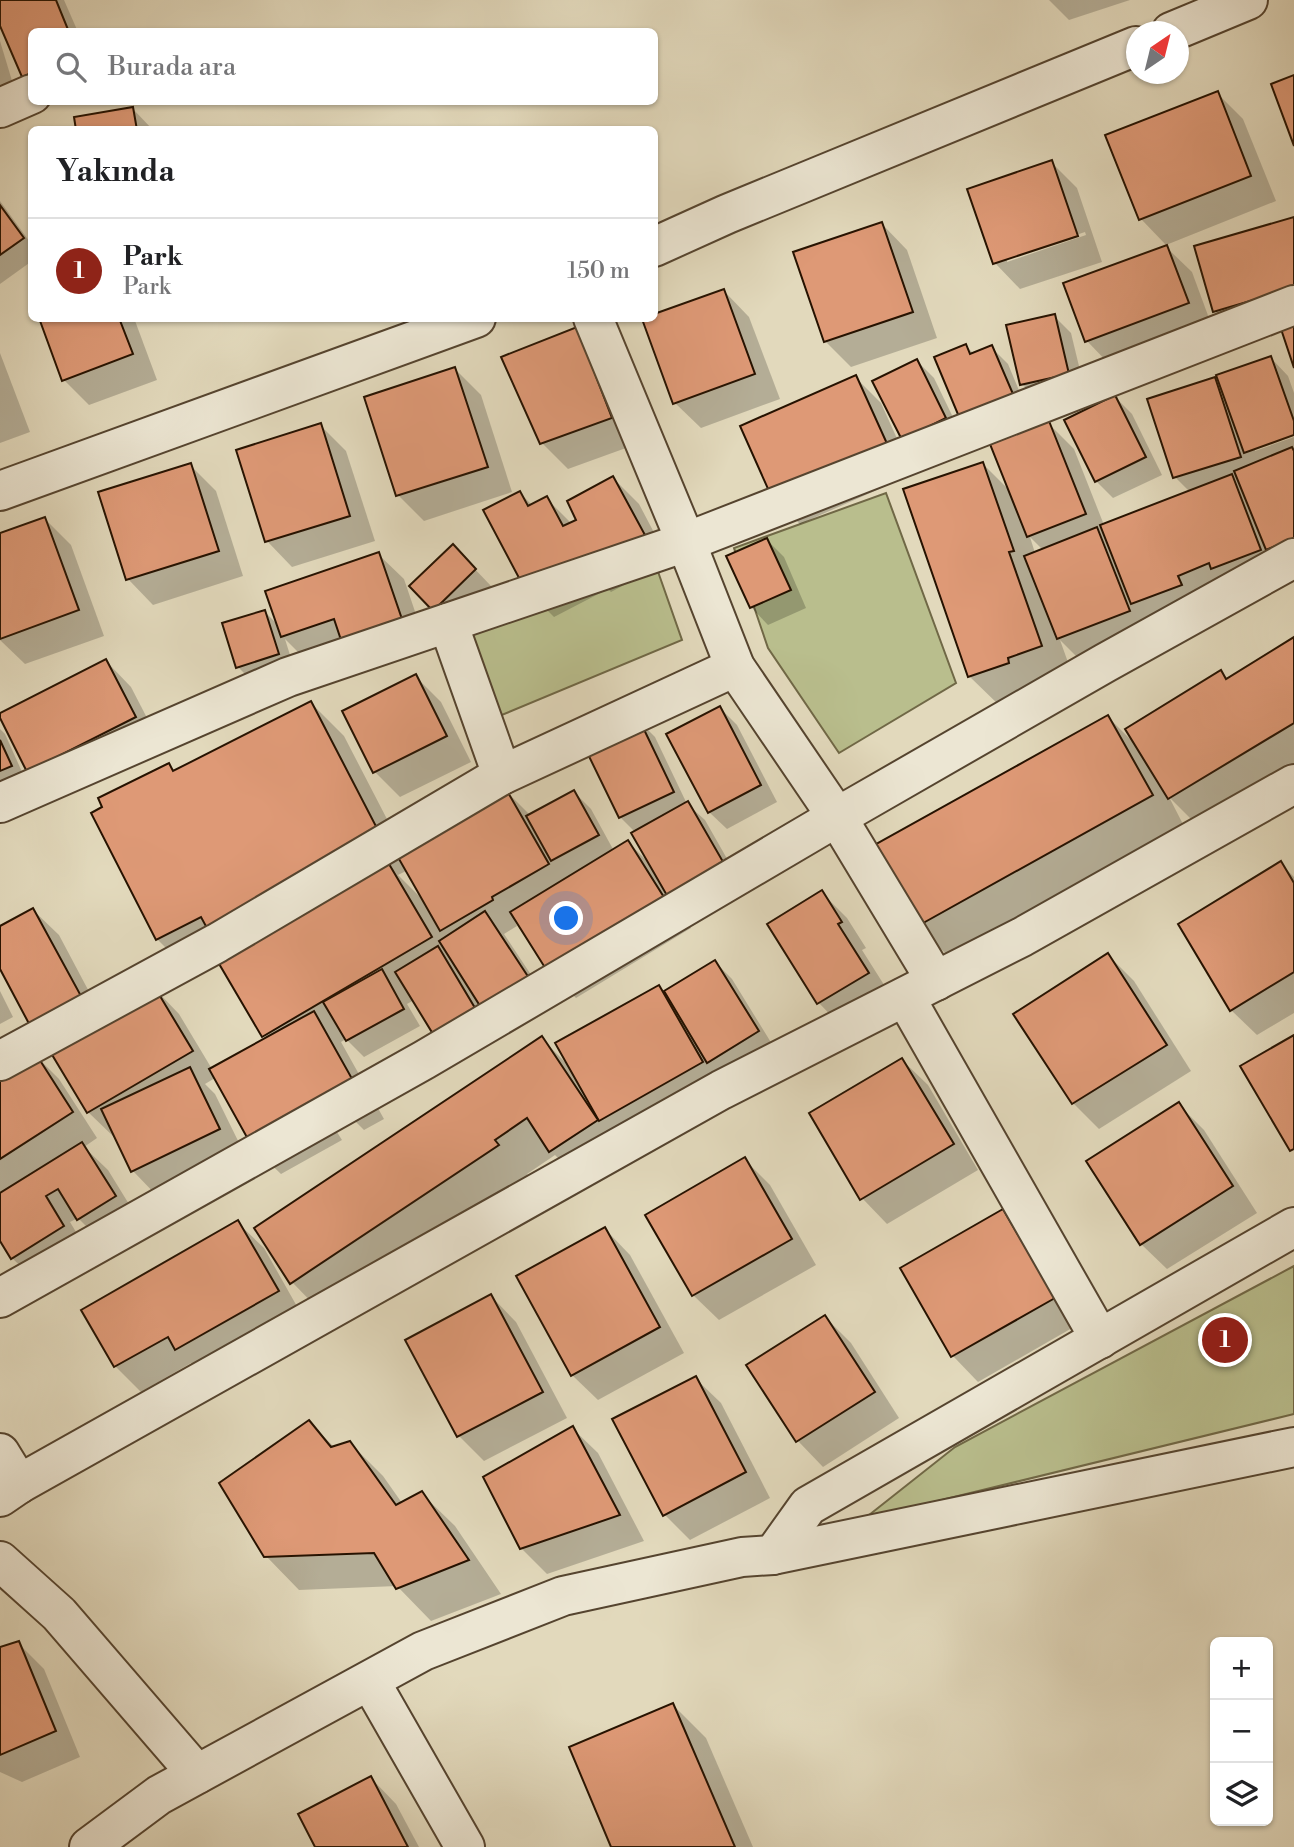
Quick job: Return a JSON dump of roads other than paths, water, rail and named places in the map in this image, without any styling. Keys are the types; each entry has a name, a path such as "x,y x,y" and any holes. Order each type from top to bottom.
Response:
{"street":[{"path":"1189,25 1248,0"},
{"path":"658,245 727,214 1126,50"},
{"path":"0,108 28,96"},
{"path":"0,803 288,677 686,542 1294,305"},
{"path":"0,491 465,322"},
{"path":"595,322 735,667 837,817 920,989 1100,1339"},
{"path":"0,1298 424,1060 837,817 1294,558"},
{"path":"448,623 502,775"},
{"path":"0,1061 217,943 502,775 735,667"},
{"path":"6,1478 721,1090 1021,937 1294,784"},
{"path":"773,1555 808,1506 1294,1227"},
{"path":"89,1847 159,1795 423,1651 563,1596 742,1557 773,1555 1294,1447"},
{"path":"0,1561 60,1614 197,1774"},
{"path":"370,1681 465,1847"}],"place":[{"name":"Park","path":"1225,1340"}]}
